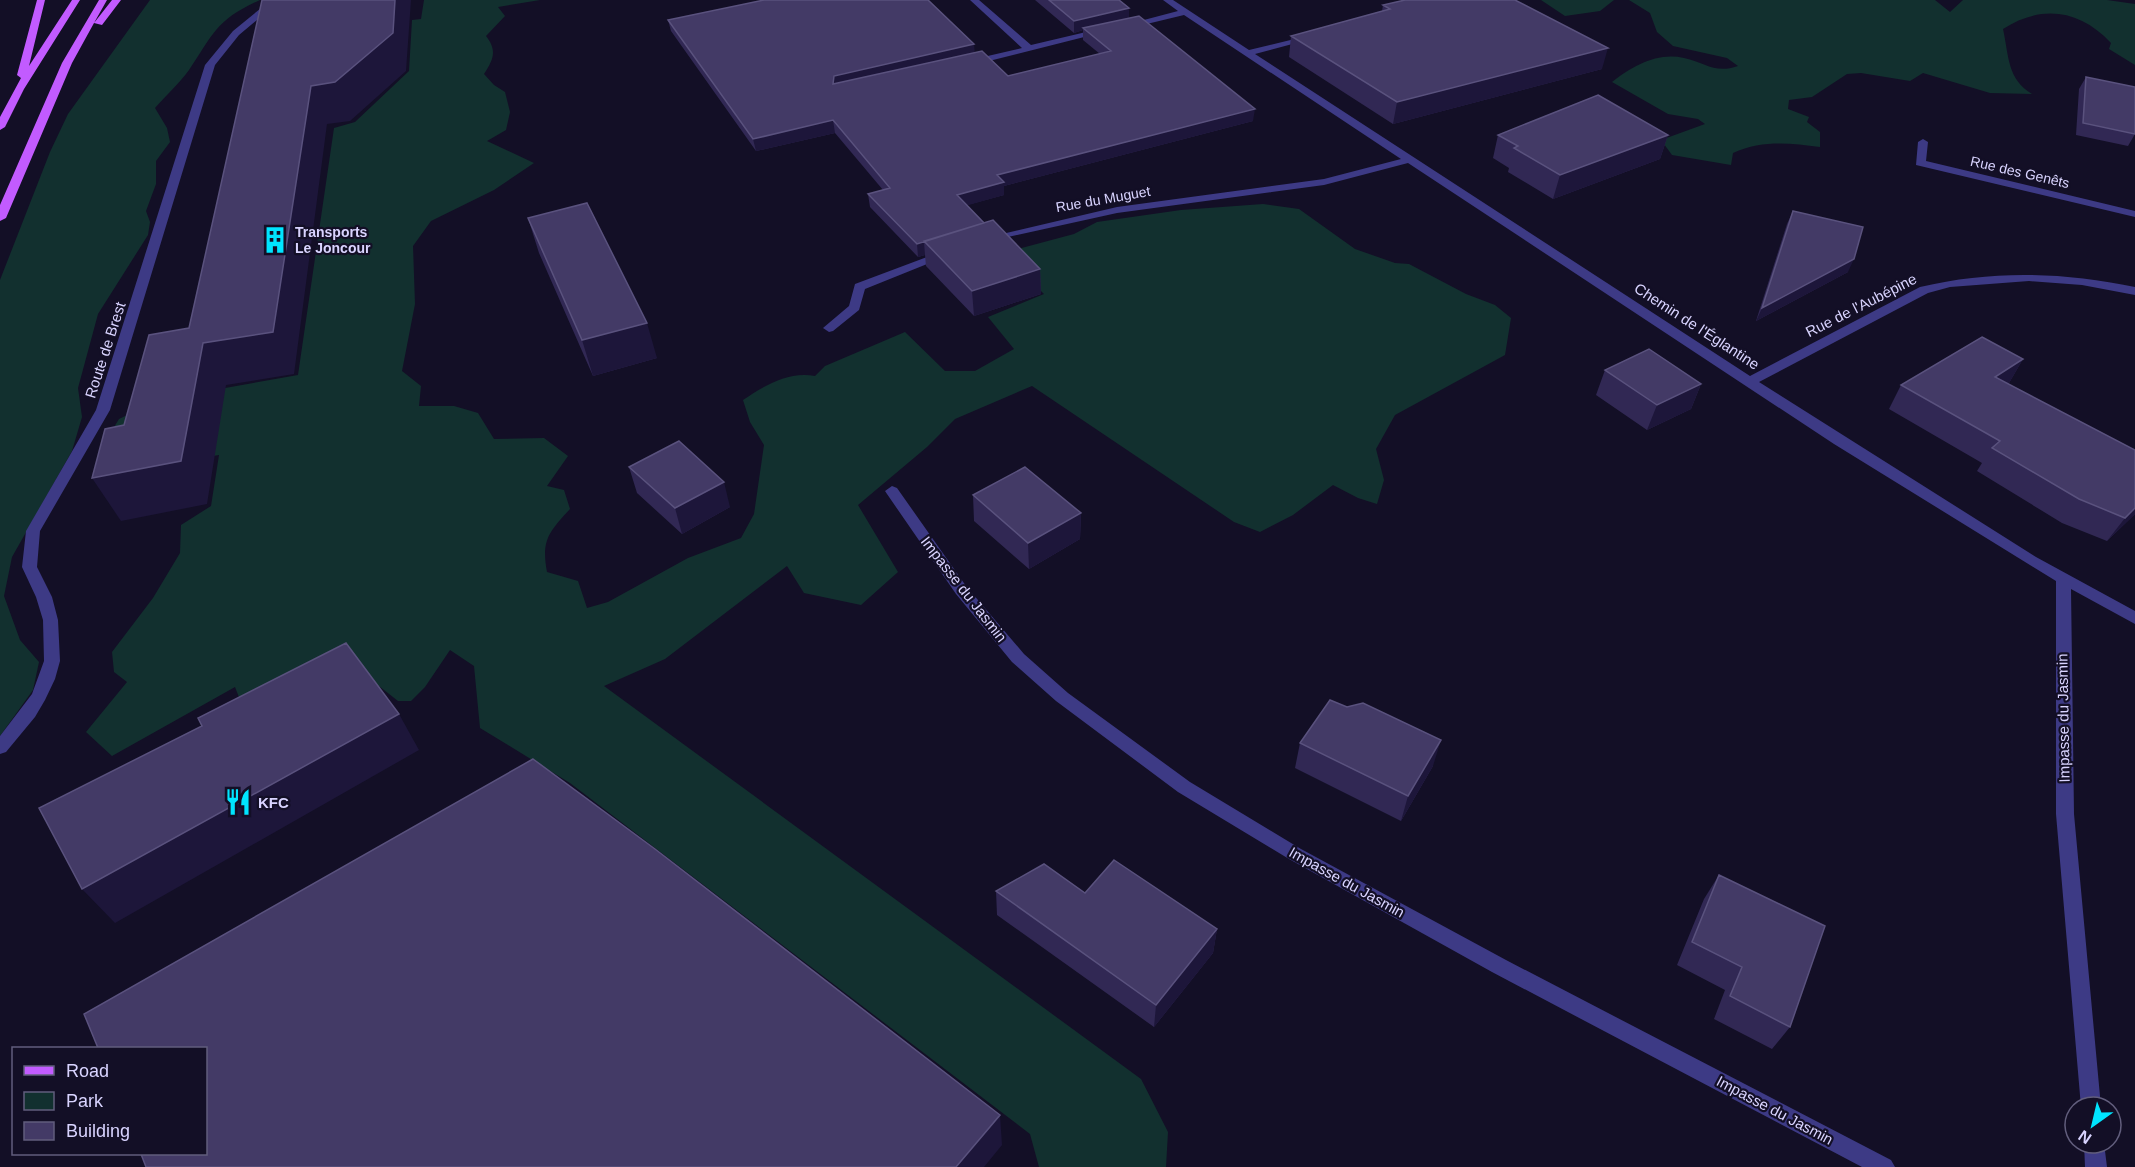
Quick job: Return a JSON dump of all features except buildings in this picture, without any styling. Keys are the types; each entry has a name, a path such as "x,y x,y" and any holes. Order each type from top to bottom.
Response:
{"main road":[{"path":"19,89 42,0"},
{"path":"0,127 19,89 76,0"},
{"path":"0,218 61,77 83,31 103,0"},
{"path":"61,77 117,0"}],"street":[{"name":"Route de Brest","path":"0,747 32,711 46,686 52,667 54,642 50,616 43,594 31,572 29,552 33,531 103,410 210,65 236,33 277,0"},
{"path":"974,0 1029,49"},
{"name":"Chemin de l'Églantine","path":"1167,0 1866,458 2063,580 2135,618"},
{"path":"962,64 1185,12"},
{"path":"1247,53 1319,33"},
{"name":"Rue des Genêts","path":"1923,142 1920,163 2135,214"},
{"name":"Rue du Muguet","path":"980,242 1043,225 1118,210 1324,182 1412,159"},
{"path":"829,328 855,307 859,287 959,249"},
{"name":"Rue de l'Aubépine","path":"1751,381 1906,299 1947,284 1974,279 2025,277 2077,280 2135,291"},
{"name":"Impasse du Jasmin","path":"892,491 961,590 1018,658 1062,697 1184,787 1295,854 1499,966 1884,1167"},
{"name":"Impasse du Jasmin","path":"2063,580 2065,814 2090,1095"}],"green space":[{"path":"150,0 260,0 234,14 217,29 185,75 155,108 167,128 170,142 156,161 156,184 146,211 150,222 148,235 98,314 78,388 82,417 72,451 12,557 4,596 20,640 39,662 33,690 0,736 0,280 50,152 68,114"},
{"path":"424,0 540,0 498,7 505,16 486,36 492,46 493,55 484,74 494,85 505,92 510,112 506,130 487,141 534,163 494,190 431,221 413,246 415,304 402,371 421,386 419,406 454,406 478,413 494,439 544,438 568,456 547,486 564,490 570,509 548,537 545,561 547,572 578,581 587,608 608,602 688,558 741,538 754,514 764,445 750,422 743,400 768,385 786,378 815,376 825,366 905,332 945,371 975,371 1014,349 988,317 1044,294 1003,253 1074,234 1097,222 1181,210 1263,204 1299,209 1355,249 1395,263 1409,264 1466,294 1495,305 1511,318 1505,355 1395,415 1376,449 1384,480 1377,504 1358,498 1333,485 1293,515 1260,532 1234,522 1032,386 955,419 927,447 858,505 898,572 861,605 804,593 787,566 665,659 604,686 1141,1079 1168,1132 1166,1167 1039,1167 1030,1134 570,783 480,728 474,666 450,650 425,687 411,701 398,701 365,675 253,733 235,687 112,756 86,732 127,682 114,672 112,652 153,598 180,553 181,525 211,506 219,455 128,470 108,437 119,419 158,400 298,375 334,128 355,122 409,71 412,20 421,19"},
{"path":"1541,0 1614,0 1600,11 1565,16"},
{"path":"1629,0 1935,0 1950,12 1963,0 2107,0 2135,4 2135,65 2109,49 2111,43 2087,23 2060,14 2032,16 2003,29 2013,74 2032,94 1990,93 1923,73 1910,81 1861,73 1847,74 1812,97 1789,100 1788,109 1809,117 1807,122 1820,132 1820,147 1786,144 1754,146 1733,153 1731,165 1672,155 1661,140 1705,124 1698,119 1668,114 1612,82 1637,66 1664,57 1684,58 1723,69 1738,66 1727,58 1673,46 1657,32 1650,13"}],"place":[{"name":"Transports Le Joncour","path":"275,240"},
{"name":"KFC","path":"238,802"}]}
